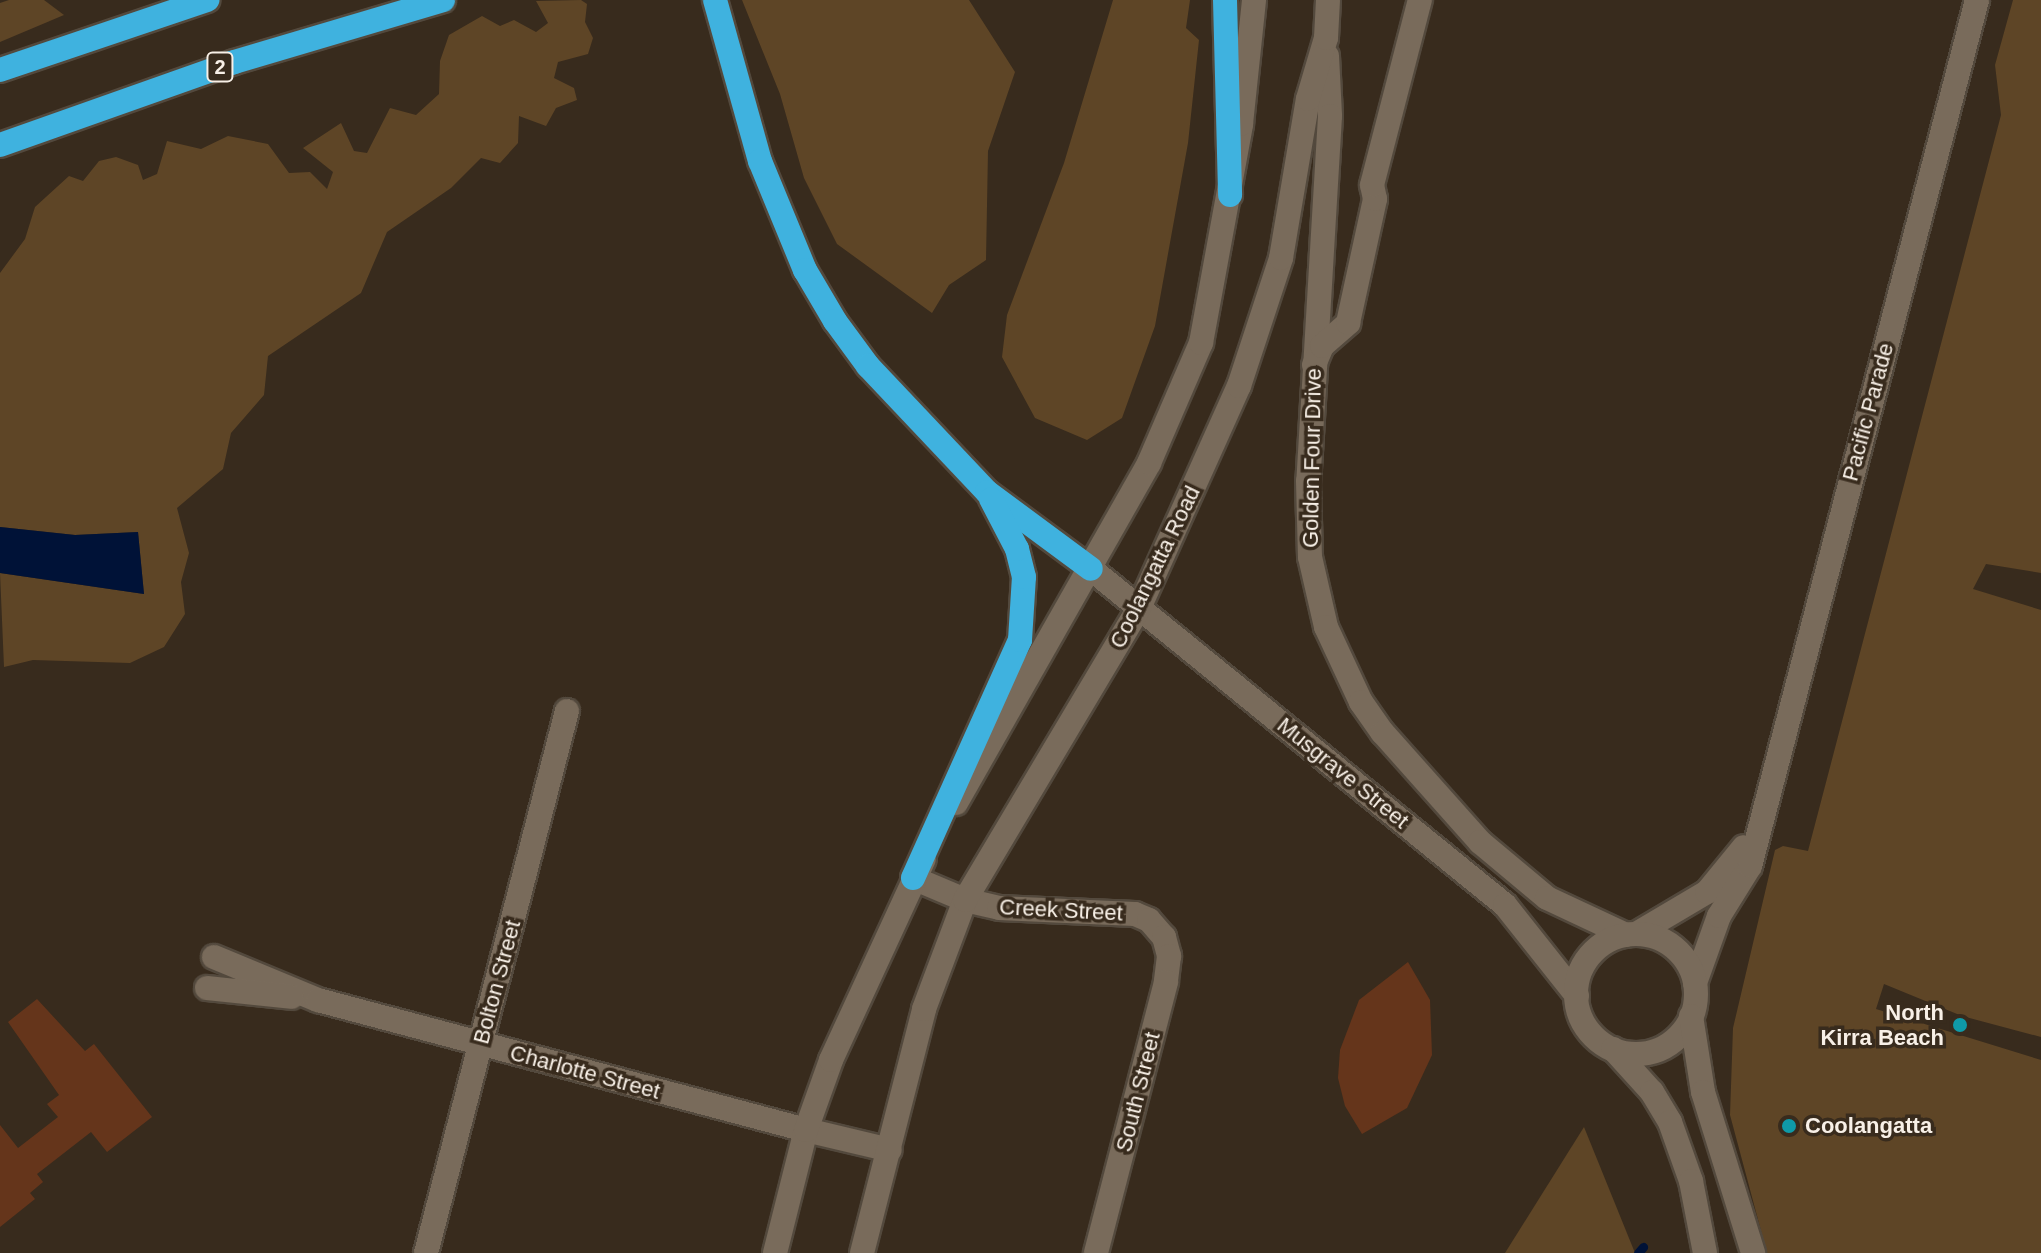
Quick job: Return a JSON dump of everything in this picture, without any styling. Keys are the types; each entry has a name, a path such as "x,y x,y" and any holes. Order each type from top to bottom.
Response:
{"highway":[{"path":"0,70 207,0"},
{"name":"2","path":"0,145 234,62 443,0"},
{"path":"1225,0 1230,195"},
{"path":"715,3 755,148 805,270 868,366 987,492 1091,569"},
{"path":"913,878 1020,640 1024,577 1017,549 987,492"}],"street":[{"path":"775,1253 806,1130 856,997 913,878 1149,463 1201,343 1230,195 1254,0"},
{"name":"Coolangatta Road","path":"862,1253 924,1009 965,900 1140,606 1239,386 1263,320 1296,181 1308,99 1326,38 1328,0"},
{"path":"1312,375 1319,350 1348,323 1375,199 1372,185 1420,0"},
{"name":"Pacific Parade","path":"1695,983 1719,916 1750,866 1758,825 1977,0"},
{"name":"Golden Four Drive","path":"1326,38 1330,116 1312,375 1310,557 1326,627 1361,702 1446,806 1510,869 1547,898 1631,934"},
{"name":"Musgrave Street","path":"1091,569 1505,905 1577,996"},
{"name":"Bolton Street","path":"426,1253 567,711"},
{"name":"Pacific Parade","path":"1631,934 1714,886 1758,825"},
{"name":"Creek Street","path":"913,878 965,900 1028,911 1135,914 1161,931"},
{"name":"South Street","path":"1096,1253 1166,982 1169,956 1161,931"},
{"path":"1705,1253 1691,1181 1670,1122 1652,1092 1613,1049 1589,1031 1577,996 1587,960 1600,946 1631,934 1670,945 1689,966 1695,983 1691,1016 1703,1092 1753,1253"},
{"name":"Charlotte Street","path":"214,957 318,1000 806,1130"},
{"name":"Charlotte Street","path":"207,988 318,1000"},
{"path":"1613,1049 1635,1054 1656,1050 1675,1039 1691,1016"},
{"path":"806,1130 890,1150"}],"shaded area":[{"path":"44,0 64,15 0,42 0,3"},
{"path":"581,0 587,4 585,22 593,38 588,54 558,62 554,78 574,88 577,100 556,108 546,126 519,116 518,143 500,163 481,158 451,188 387,232 361,293 268,356 264,395 231,433 223,469 177,508 189,553 181,582 185,614 164,647 130,663 33,660 4,667 0,573 144,594 138,532 75,535 0,527 0,273 25,239 35,207 69,176 83,181 99,161 116,157 138,165 143,180 157,174 167,141 201,149 228,136 268,144 289,173 310,172 327,189 333,172 303,148 341,123 354,151 367,153 390,108 416,115 439,94 440,61 449,35 482,16 500,26 514,20 536,32 548,23 536,1"},
{"path":"742,0 969,0 1015,72 988,151 986,260 949,285 932,313 837,244 804,178 780,94"},
{"path":"1113,0 1190,0 1186,28 1199,40 1188,143 1155,326 1122,418 1087,440 1035,418 1002,357 1007,315 1064,163"},
{"path":"2013,0 2041,0 2041,573 1986,564 1973,589 2041,610 2041,1037 1962,1016 1884,984 1876,1009 2041,1060 2041,1253 1767,1253 1730,1115 1733,1028 1775,850 1783,846 1808,851 2001,115 1995,65"},
{"path":"1584,1127 1635,1253 1505,1253"}],"water":[{"path":"0,527 75,535 138,532 144,594 0,573"}],"building":[{"path":"1408,962 1430,1000 1432,1055 1407,1108 1362,1134 1345,1106 1338,1078 1340,1050 1359,1000"},
{"path":"37,999 85,1051 94,1044 152,1117 107,1152 91,1132 37,1174 43,1182 30,1193 35,1199 0,1227 0,1125 18,1148 58,1117 47,1104 59,1095 8,1022"}],"waterway":[{"path":"1638,1253 1643,1247"}],"place":[{"name":"North Kirra Beach","path":"1960,1025"},
{"name":"Coolangatta","path":"1789,1126"}]}
